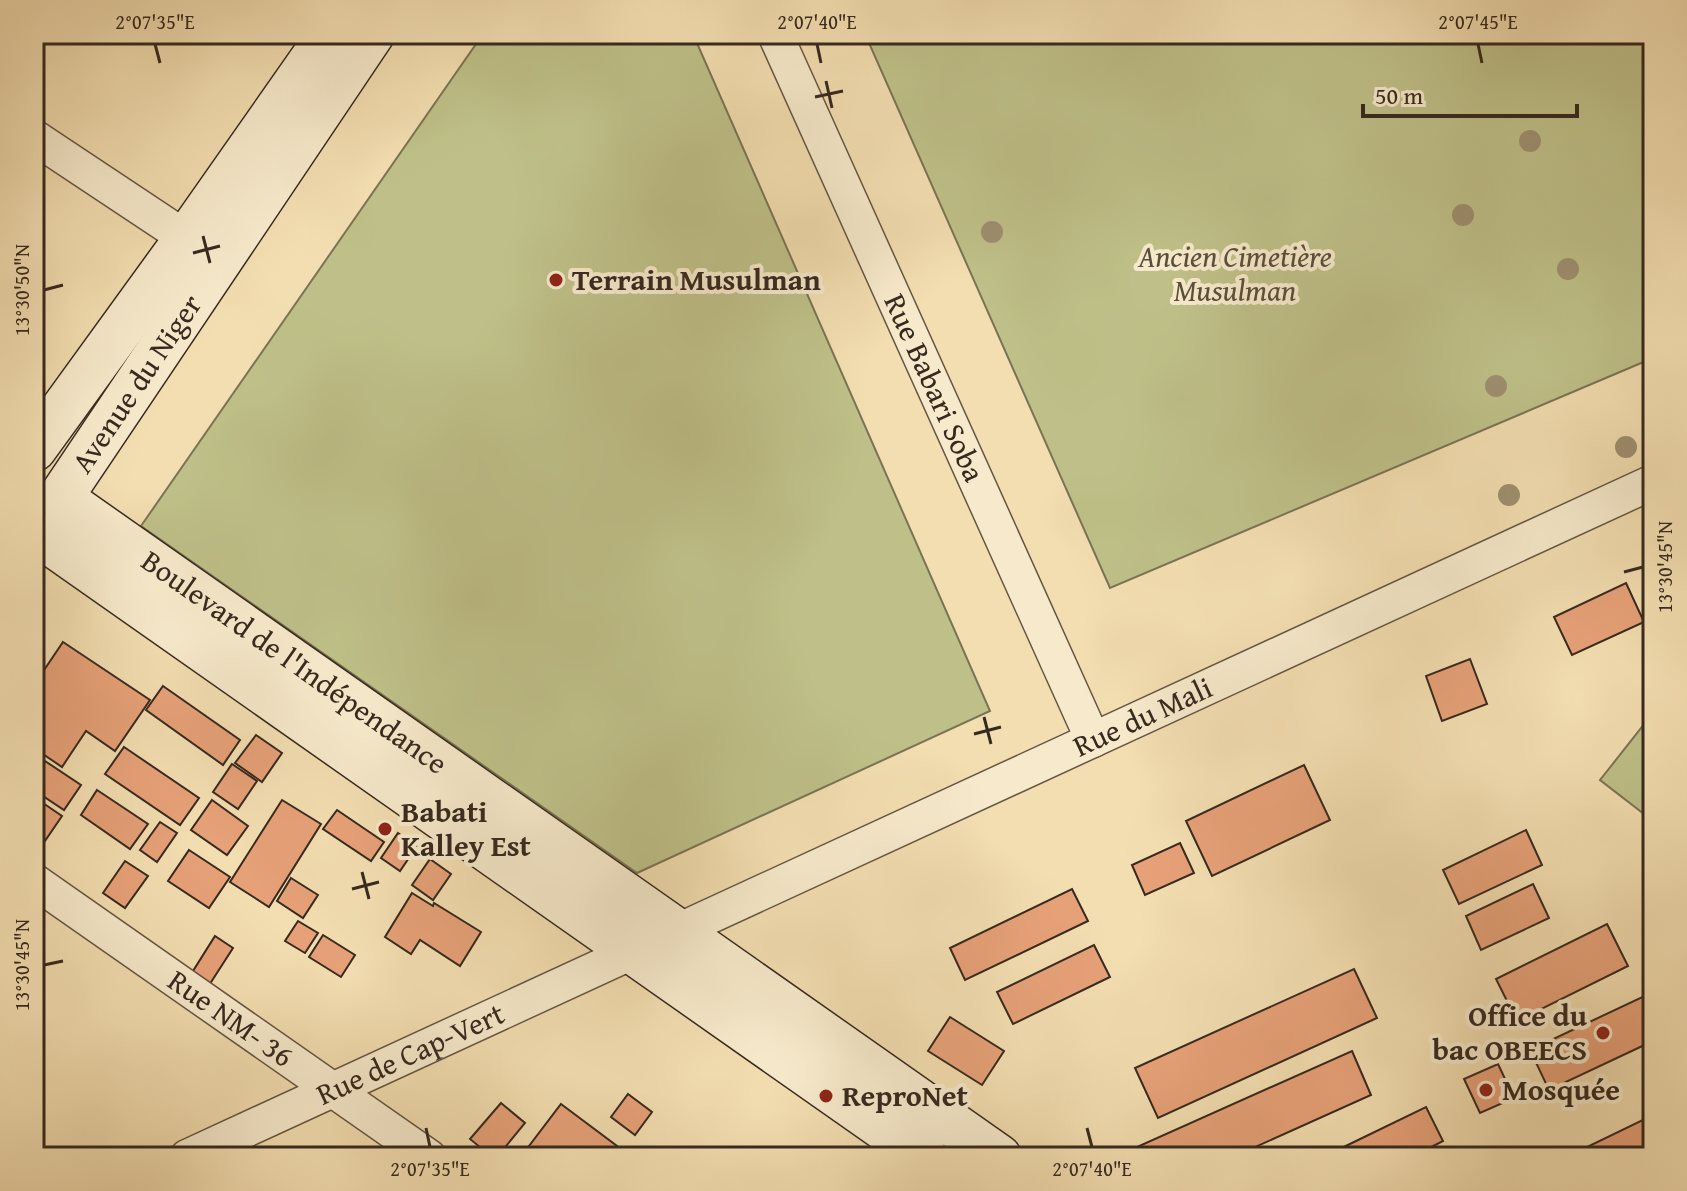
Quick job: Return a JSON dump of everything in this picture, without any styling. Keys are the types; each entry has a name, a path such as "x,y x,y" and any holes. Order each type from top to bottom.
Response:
{"main road":[{"name":"Avenue du Niger","path":"35,535 46,531 56,521 62,509 53,487 203,249 343,38"},
{"name":"Avenue du Niger","path":"34,449 203,249"},
{"name":"Boulevard de l'Indépendance","path":"53,487 999,1157"},
{"name":"Boulevard de l'Indépendance","path":"35,535 925,1157"}],"street":[{"name":"Rue Babari Soba","path":"775,34 1093,740"},
{"path":"34,137 203,249"},
{"name":"Rue du Mali","path":"634,952 1653,482"},
{"name":"Rue NM- 36","path":"34,881 429,1157"},
{"name":"Rue de Cap-Vert","path":"187,1157 634,952"}],"green space":[{"name":"Terrain Musulman","path":"483,34 693,34 990,711 637,873 141,526"},
{"name":"Ancien Cimetière Musulman","path":"865,34 1653,34 1653,358 1110,588"},
{"path":"1653,713 1653,821 1600,780"}],"building":[{"path":"1626,583 1644,622 1572,655 1554,617"},
{"path":"63,642 150,700 115,751 86,731 62,767 34,748 34,685"},
{"path":"1470,659 1487,704 1442,721 1426,676"},
{"path":"163,686 240,740 223,765 146,710"},
{"path":"256,735 282,753 262,782 235,763"},
{"path":"124,747 199,798 180,825 105,774"},
{"path":"45,761 81,785 64,810 34,790 34,778"},
{"path":"232,764 257,781 238,809 213,792"},
{"path":"1304,765 1330,820 1212,876 1186,821"},
{"path":"97,790 148,824 130,849 81,815"},
{"path":"34,797 62,816 34,857"},
{"path":"212,800 248,826 227,855 191,830"},
{"path":"282,800 321,824 269,907 230,882"},
{"path":"337,810 384,842 371,861 323,829"},
{"path":"160,822 177,833 157,862 140,850"},
{"path":"1526,830 1542,865 1459,904 1443,870"},
{"path":"398,833 417,846 400,871 381,858"},
{"path":"1180,843 1194,873 1145,895 1132,865"},
{"path":"189,850 230,877 209,908 168,881"},
{"path":"430,859 451,874 433,900 412,885"},
{"path":"125,861 148,876 125,908 103,893"},
{"path":"291,878 318,895 303,918 277,901"},
{"path":"1533,884 1549,918 1481,950 1466,916"},
{"path":"1072,889 1088,921 965,980 950,948"},
{"path":"412,893 481,932 460,966 420,940 411,954 385,937"},
{"path":"298,921 318,933 305,953 285,941"},
{"path":"1607,924 1628,966 1517,1021 1496,979"},
{"path":"323,935 355,955 341,977 309,957"},
{"path":"215,936 233,948 206,990 188,979"},
{"path":"1094,945 1110,977 1013,1024 997,992"},
{"path":"1354,969 1377,1018 1158,1118 1135,1068"},
{"path":"1653,992 1653,1041 1549,1090 1530,1050"},
{"path":"950,1017 1004,1051 982,1085 928,1051"},
{"path":"1352,1051 1371,1095 1233,1157 1130,1157 1128,1151"},
{"path":"1498,1064 1514,1098 1480,1113 1464,1079"},
{"path":"628,1094 652,1112 635,1135 611,1117"},
{"path":"501,1103 525,1123 497,1157 492,1157 470,1139"},
{"path":"561,1104 617,1146 608,1157 536,1157 526,1150"},
{"path":"1426,1107 1443,1141 1412,1157 1323,1157"},
{"path":"1653,1115 1653,1157 1587,1157 1583,1149"}],"place":[{"name":"Terrain Musulman","path":"556,280"},
{"name":"Babati Kalley Est","path":"385,829"},
{"name":"Office du bac OBEECS","path":"1603,1033"},
{"name":"Mosquée","path":"1486,1090"},
{"name":"ReproNet","path":"826,1096"}]}
